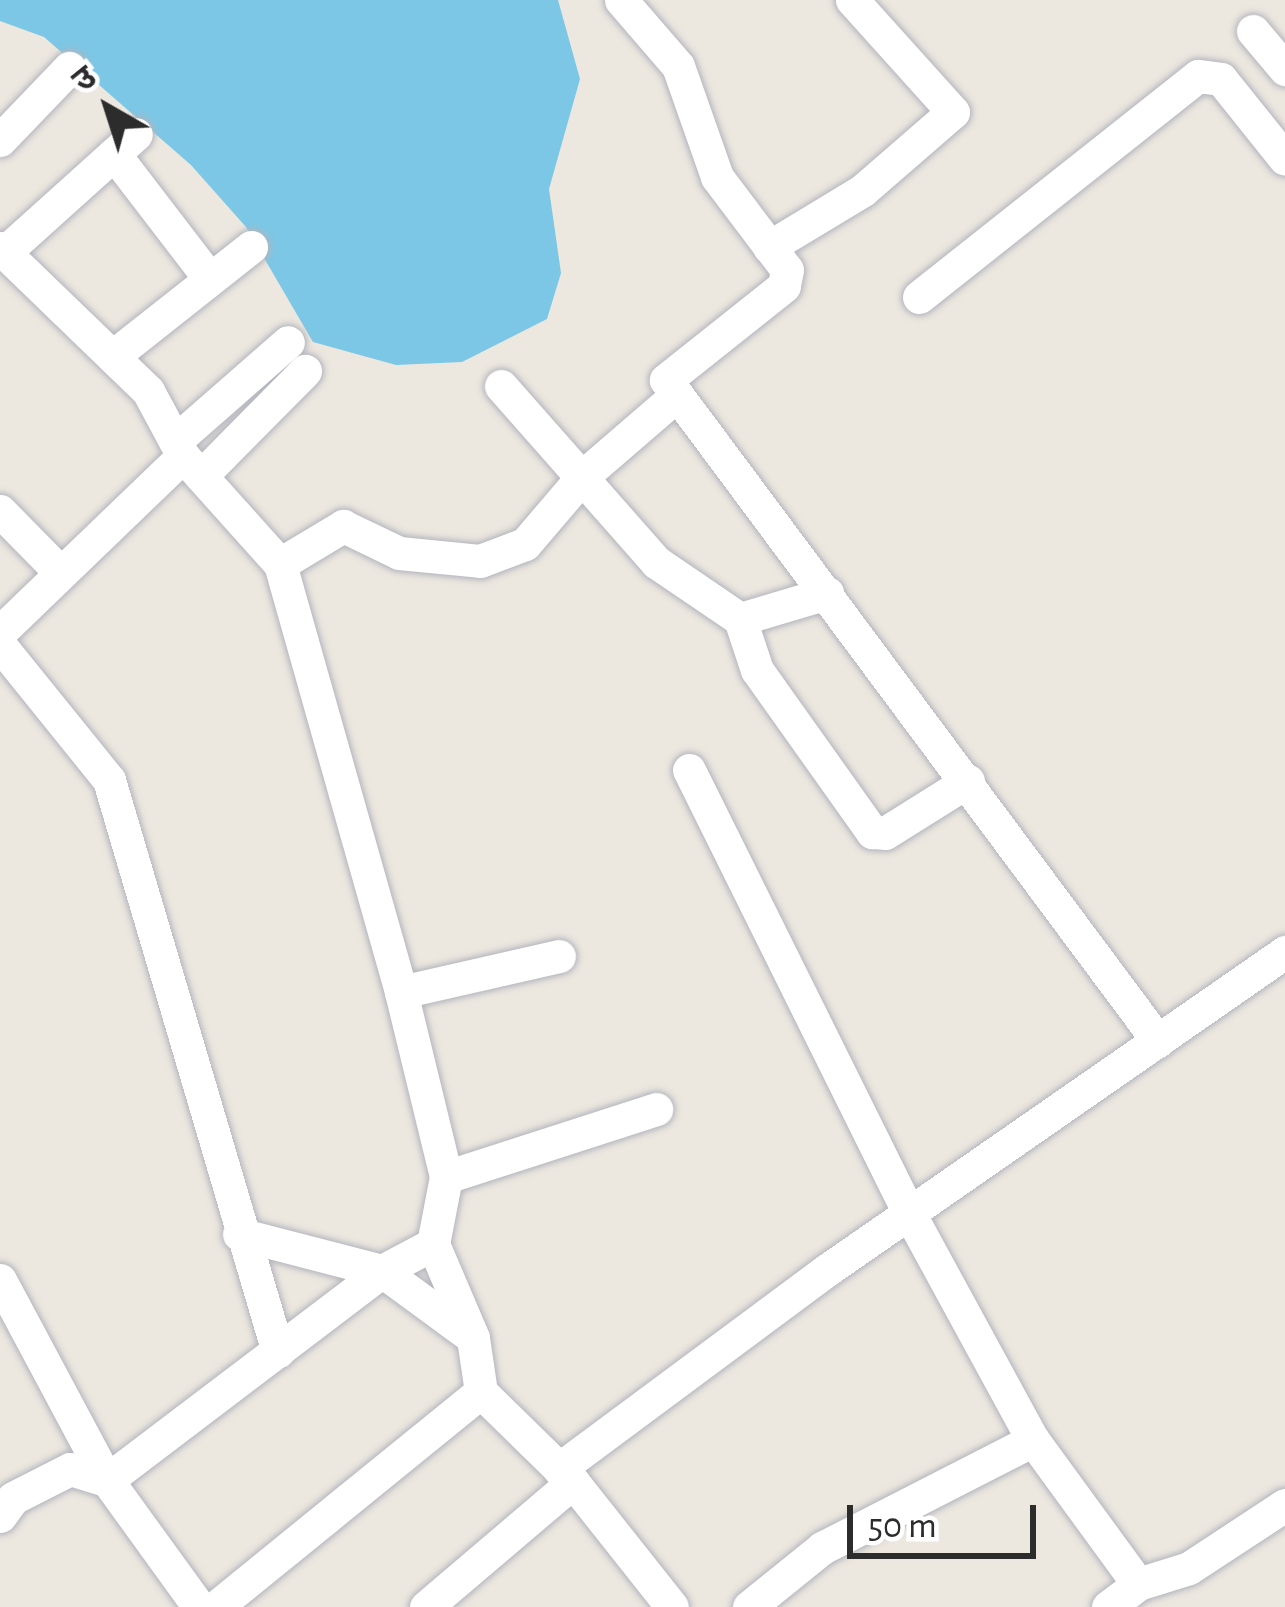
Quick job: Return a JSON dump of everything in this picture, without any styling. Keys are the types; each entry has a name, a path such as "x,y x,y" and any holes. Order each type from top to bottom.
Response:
{"street":[{"path":"621,0 678,66 717,177 787,269 784,286 666,380 1158,1041"},
{"path":"769,247 863,190 952,112 852,0"},
{"path":"1252,32 1285,69"},
{"path":"0,140 69,68"},
{"path":"919,297 1198,76 1221,79 1285,159"},
{"path":"207,275 125,144 2,250 148,391 186,458 280,564 401,992 446,1177 433,1244 473,1338 481,1392 566,1475 663,1604"},
{"path":"113,356 207,275 251,247"},
{"path":"0,632 297,357"},
{"path":"501,386 656,562 740,619 762,678 872,832 885,833 968,781"},
{"path":"280,564 343,526 358,526 399,553 480,561 525,544 583,476 677,395"},
{"path":"0,512 62,573"},
{"path":"740,619 827,593"},
{"path":"0,645 109,780 238,1234 278,1352"},
{"path":"689,770 909,1213 1033,1440 1138,1584"},
{"path":"426,1607 566,1475 909,1213 1285,952"},
{"path":"401,992 559,956"},
{"path":"446,1177 656,1109"},
{"path":"238,1234 382,1271 473,1338"},
{"path":"107,1480 382,1271 433,1244"},
{"path":"0,1280 9,1318 107,1480 200,1607"},
{"path":"215,1607 481,1392"},
{"path":"749,1607 822,1548 1033,1440"},
{"path":"0,1516 13,1498 70,1469 107,1480"},
{"path":"1108,1607 1138,1584 1189,1568 1285,1505"}],"water":[{"path":"0,0 558,0 580,79 549,189 561,273 547,319 462,362 396,365 313,342 246,227 191,165 44,37 0,21"}]}
